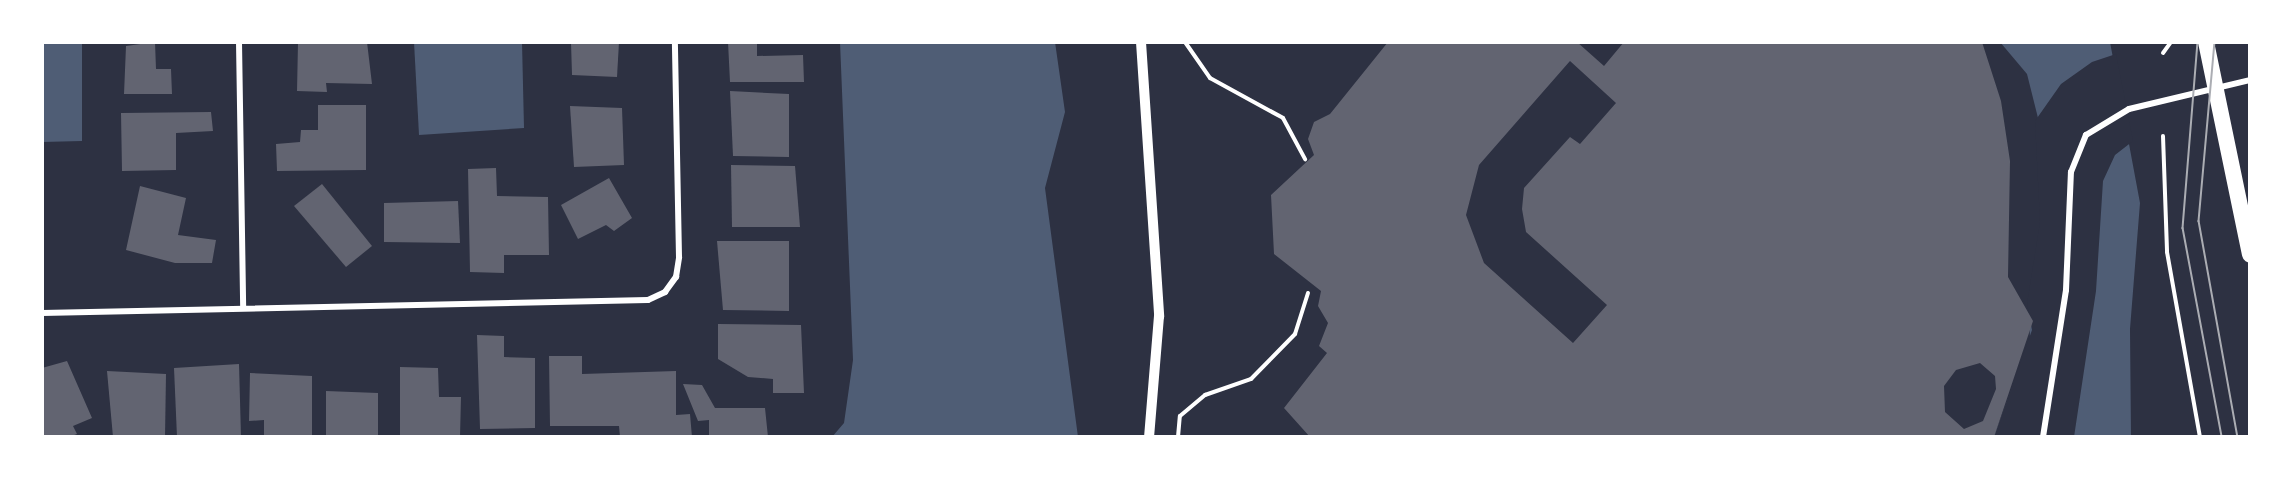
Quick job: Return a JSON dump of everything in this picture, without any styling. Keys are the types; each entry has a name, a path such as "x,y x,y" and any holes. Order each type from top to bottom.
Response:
{"highway":[{"path":"2206,42 2250,255"}],"street":[{"path":"239,42 243,307"},
{"path":"42,313 243,307 628,302 665,292 676,277 679,257 675,42"},
{"path":"1142,42 1160,316 1149,437"},
{"path":"2043,437 2066,290 2071,172 2096,125 2148,104 2250,80"}],"path":[{"path":"1185,42 1194,62 1210,78 1283,118 1305,159"},
{"path":"2163,53 2171,42"},
{"path":"2163,136 2167,252 2200,437"},
{"path":"1178,437 1180,416 1205,395 1251,379 1295,334 1308,293"}],"water":[{"path":"42,42 82,42 82,141 42,142"},
{"path":"414,42 522,42 524,128 419,135"},
{"path":"840,42 1055,42 1065,112 1045,188 1078,437 832,437 844,423 853,360"},
{"path":"2000,42 2110,42 2140,203 2130,329 2131,437 1994,437 2030,339 2029,306 2041,254 2040,126 2027,74"}],"pier":[{"path":"2116,54 2133,141 2115,155 2103,181 2096,291 2074,437 1994,437 2032,330 2027,304 2040,222 2035,121 2061,84 2092,62"}],"building":[{"path":"155,42 156,69 171,69 172,94 124,94 126,46"},
{"path":"298,42 367,42 372,84 326,83 327,92 297,91"},
{"path":"571,42 619,42 617,77 572,75"},
{"path":"728,42 757,42 757,56 803,55 804,82 730,82"},
{"path":"1388,42 1577,42 1604,66 1624,42 1982,42 2001,101 2010,161 2008,277 2033,321 1994,437 1310,437 1284,408 1327,353 1319,346 1328,323 1318,306 1321,291 1274,254 1271,195 1314,155 1308,139 1314,122 1330,114","holes":["1570,61 1616,103 1580,144 1570,137 1524,188 1522,209 1526,232 1607,305 1573,343 1484,263 1466,215 1479,165","1980,363 1995,376 1996,389 1983,421 1964,429 1945,412 1944,386 1956,370"]},
{"path":"730,91 789,94 789,157 733,156"},
{"path":"318,105 366,105 366,170 277,171 276,144 300,142 301,130 318,130"},
{"path":"570,106 622,108 624,165 574,167"},
{"path":"211,112 213,131 176,133 176,170 122,171 121,113"},
{"path":"731,165 795,166 800,227 732,227"},
{"path":"496,168 497,196 548,197 549,255 504,255 504,273 470,272 468,169"},
{"path":"609,178 632,218 614,231 606,225 578,239 561,205"},
{"path":"322,184 372,246 346,267 294,206"},
{"path":"140,186 186,198 178,235 216,240 212,263 175,263 126,250"},
{"path":"458,201 460,243 384,242 384,203"},
{"path":"717,241 789,241 789,311 723,310"},
{"path":"718,324 801,325 804,393 773,393 773,379 748,377 718,359"},
{"path":"477,335 504,336 504,357 535,358 535,428 480,429"},
{"path":"549,356 582,356 582,374 676,371 676,415 690,414 692,437 620,437 619,426 550,426"},
{"path":"67,361 92,418 73,426 77,434 69,437 42,437 42,368"},
{"path":"239,364 241,437 177,437 174,368"},
{"path":"400,367 438,368 439,397 461,397 460,437 400,437"},
{"path":"107,371 166,374 165,437 113,437"},
{"path":"250,373 312,376 312,437 264,437 264,420 249,421"},
{"path":"683,384 702,385 715,408 765,408 768,437 709,437 709,420 698,421"},
{"path":"326,391 378,393 378,437 326,437"}],"tram line":[{"path":"2198,42 2183,228 2222,437"},
{"path":"2215,42 2199,221 2238,437"}]}
